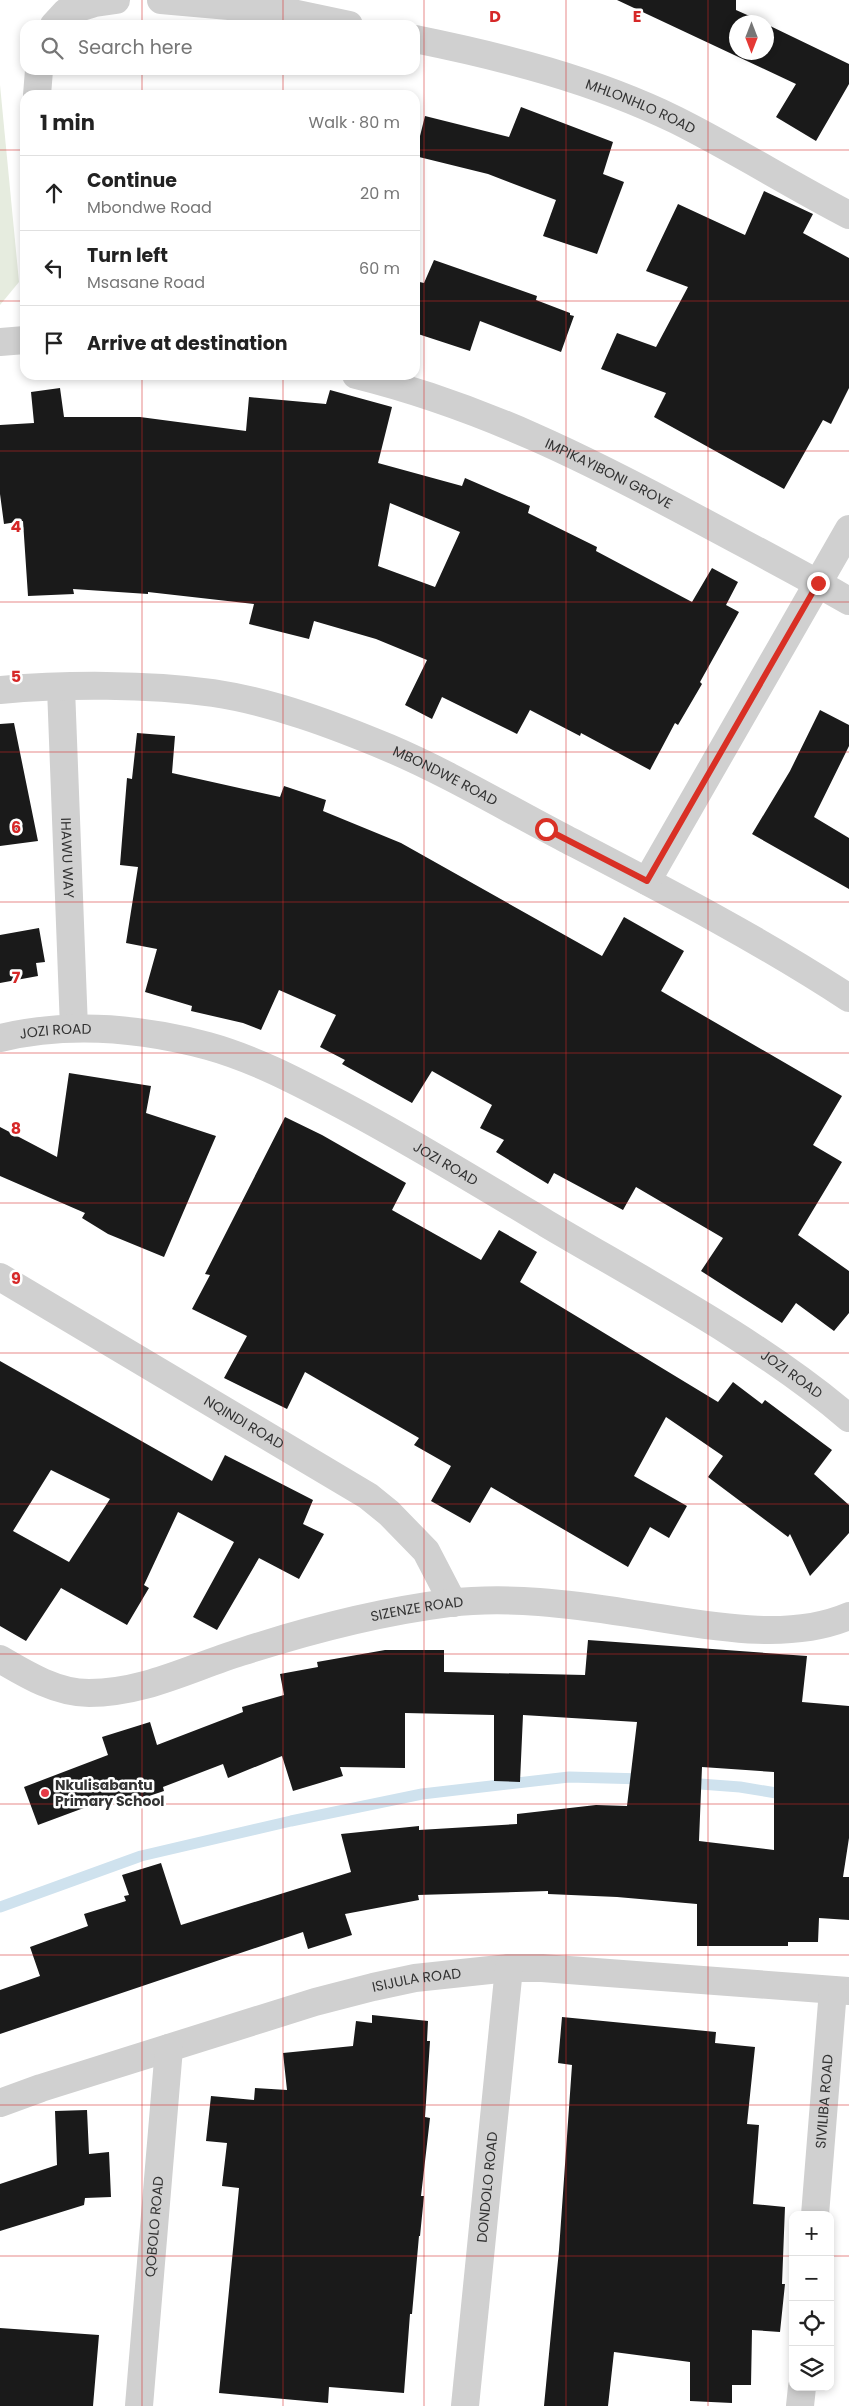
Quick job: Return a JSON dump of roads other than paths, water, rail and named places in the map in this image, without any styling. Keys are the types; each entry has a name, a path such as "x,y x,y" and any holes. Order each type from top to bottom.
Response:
{"street":[{"path":"59,20 66,12 96,3 116,0"},
{"path":"161,0 283,12 324,20"},
{"name":"MHLONHLO ROAD","path":"420,40 544,71 623,97 676,120 849,215"},
{"path":"38,90 39,75"},
{"path":"0,342 20,340"},
{"name":"IMPIKAYIBONI GROVE","path":"374,380 430,395 565,449 631,482 849,601"},
{"path":"647,881 849,529"},
{"name":"MBONDWE ROAD","path":"0,690 149,686 215,694 290,713 390,749 647,881 816,976 849,998"},
{"name":"IHAWU WAY","path":"61,688 74,1028"},
{"name":"JOZI ROAD","path":"0,1038 30,1031 74,1028 136,1032 211,1047 259,1064 304,1085 381,1126 706,1319 813,1388 849,1418"},
{"name":"NQINDI ROAD","path":"0,1277 368,1496 389,1513 426,1551 453,1603"},
{"name":"SIZENZE ROAD","path":"0,1660 45,1684 87,1693 126,1691 309,1631 382,1614 453,1603 542,1602 723,1627 774,1629 804,1629 829,1625 849,1616"},
{"name":"ISIJULA ROAD","path":"0,2103 41,2088 316,2002 415,1978 509,1968 587,1970 841,1990"},
{"name":"DONDOLO ROAD","path":"466,2406 509,1968"},
{"name":"SIVILIBA ROAD","path":"815,2211 841,1990"},
{"name":"QOBOLO ROAD","path":"139,2406 169,2048"},
{"path":"800,2406 802,2391"}],"waterway":[{"path":"0,1907 141,1856 291,1821 422,1794 569,1777 644,1779"},
{"path":"687,1783 740,1787 788,1795"}],"place":[{"name":"Nkulisabantu Primary School","path":"45,1793"}]}
